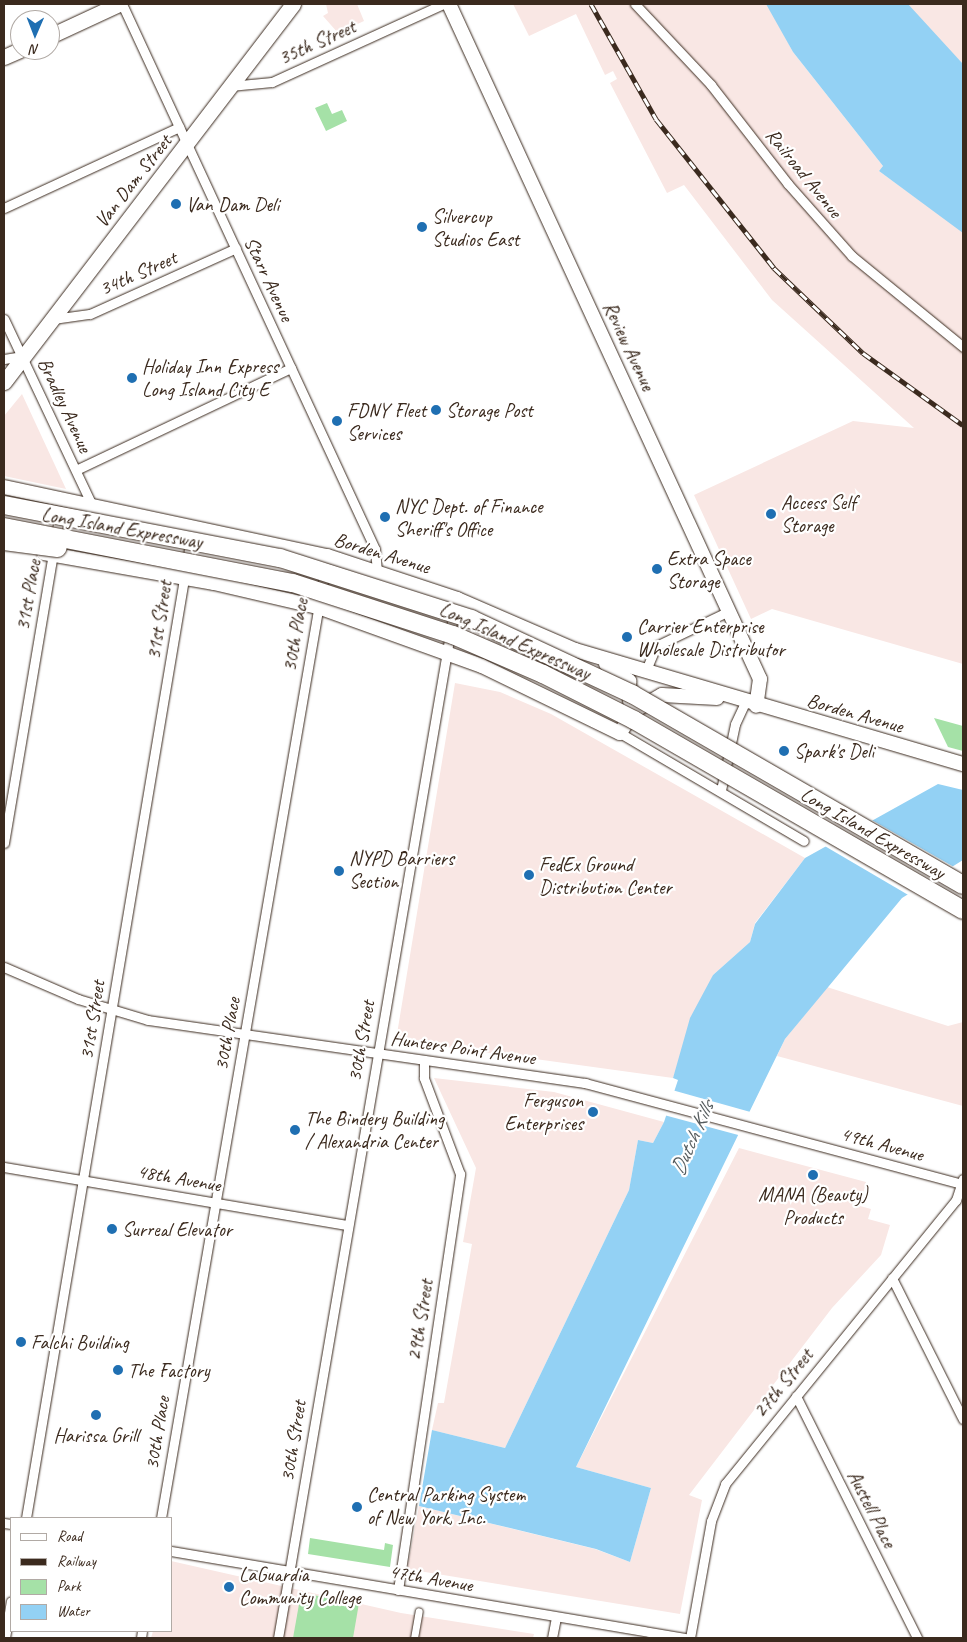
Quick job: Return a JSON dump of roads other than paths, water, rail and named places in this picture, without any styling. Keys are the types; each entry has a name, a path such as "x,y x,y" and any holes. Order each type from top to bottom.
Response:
{"highway":[{"name":"Long Island Expressway","path":"4,505 280,558 471,619 632,694 963,885"},
{"name":"Long Island Expressway","path":"4,527 146,553 335,595 521,664 634,720 963,910"},
{"path":"4,543 146,553"}],"main road":[{"path":"60,31 120,4"},
{"name":"Van Dam Street","path":"4,382 293,4"},
{"name":"Review Avenue","path":"449,4 761,682 745,703"},
{"name":"Borden Avenue","path":"4,487 93,508 193,526 327,556 457,599 594,656 646,670 745,703 959,763"},
{"path":"4,543 52,555 184,577 318,607 446,651 620,733 630,715 646,670"},
{"path":"594,656 629,681 630,715"},
{"name":"Borden Avenue","path":"630,715 667,694 745,703"}],"street":[{"name":"Starr Avenue","path":"120,4 236,248 375,549 377,571"},
{"name":"35th Street","path":"230,86 272,82 443,4"},
{"name":"Railroad Avenue","path":"634,4 711,84 846,250 963,346"},
{"path":"4,208 179,127"},
{"name":"34th Street","path":"52,319 90,314 236,248"},
{"name":"Bradley Avenue","path":"4,319 93,508"},
{"path":"4,359 23,356"},
{"path":"76,470 291,368"},
{"name":"31st Place","path":"4,842 62,501"},
{"name":"31st Street","path":"26,1517 193,526"},
{"name":"30th Place","path":"161,1517 327,556"},
{"name":"30th Street","path":"278,1638 446,651 457,599"},
{"path":"646,670 656,646 729,611"},
{"name":"Review Avenue","path":"721,790 735,724 745,703"},
{"path":"620,733 721,790 804,841"},
{"name":"Hunters Point Avenue","path":"4,967 112,1010 245,1035 560,1079 657,1100 792,1136"},
{"name":"29th Street","path":"398,1590 460,1174 424,1078 424,1060"},
{"name":"49th Avenue","path":"792,1136 963,1182"},
{"name":"48th Avenue","path":"4,1167 348,1225"},
{"name":"27th Street","path":"690,1638 718,1499 734,1471 956,1200 963,1182"},
{"path":"892,1278 963,1419"},
{"name":"Austell Place","path":"796,1396 916,1638"},
{"name":"47th Avenue","path":"172,1551 685,1638"},
{"path":"5,1638 10,1606"},
{"path":"414,1638 419,1610"},
{"path":"552,1638 556,1617"}],"water":[{"path":"766,4 908,4 963,64 963,233 879,171 883,166 793,52"},
{"name":"Dutch Kills","path":"938,784 963,790 963,860 902,898 785,1039 576,1467 651,1488 630,1562 596,1549 419,1506 432,1430 505,1448 629,1190 638,1140 653,1143 664,1122 678,1080 673,1078 690,1018 713,975 750,942 755,924 805,858"}],"railway":[{"path":"591,4 656,119 774,268 863,353 963,425"}],"place":[{"name":"Van Dam Deli","path":"176,204"},
{"name":"Silvercup Studios East","path":"422,227"},
{"name":"Holiday Inn Express Long Island City E","path":"132,378"},
{"name":"Storage Post","path":"436,410"},
{"name":"FDNY Fleet Services","path":"337,421"},
{"name":"Access Self Storage","path":"771,514"},
{"name":"NYC Dept. of Finance Sheriff's Office","path":"385,517"},
{"name":"Extra Space Storage","path":"657,569"},
{"name":"Carrier Enterprise Wholesale Distributor","path":"627,637"},
{"name":"Spark's Deli","path":"784,751"},
{"name":"NYPD Barriers Section","path":"339,871"},
{"name":"FedEx Ground Distribution Center","path":"529,875"},
{"name":"Ferguson Enterprises","path":"593,1112"},
{"name":"The Bindery Building / Alexandria Center","path":"295,1130"},
{"name":"MANA (Beauty) Products","path":"813,1175"},
{"name":"Surreal Elevator","path":"112,1229"},
{"name":"Falchi Building","path":"21,1342"},
{"name":"The Factory","path":"118,1370"},
{"name":"Harissa Grill","path":"96,1415"},
{"name":"Central Parking System of New York, Inc.","path":"357,1507"},
{"name":"LaGuardia Community College","path":"229,1587"}]}
